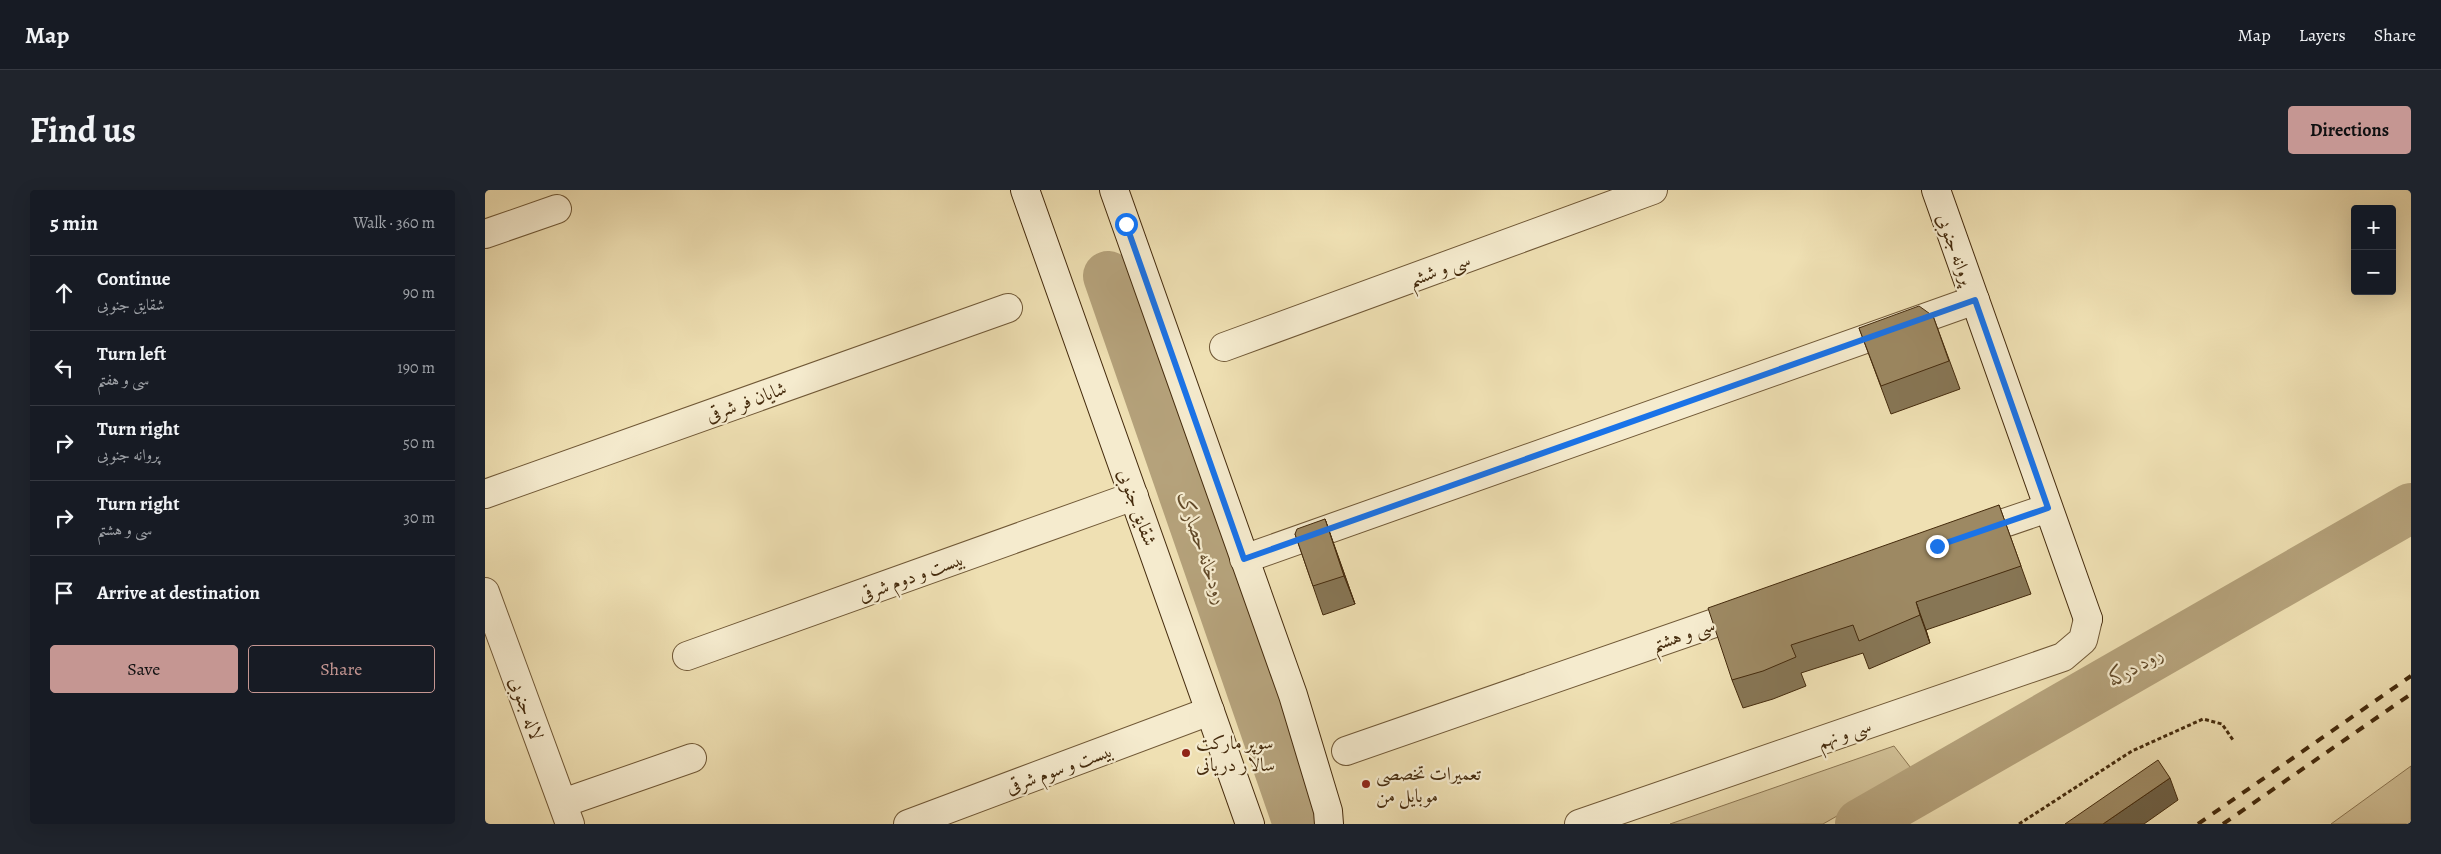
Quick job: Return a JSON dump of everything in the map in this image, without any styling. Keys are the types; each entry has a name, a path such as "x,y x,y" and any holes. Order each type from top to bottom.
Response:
{"street":[{"name":"شقایق جنوبی","path":"1025,190 1250,824"},
{"path":"1114,190 1293,695 1328,817"},
{"name":"سی و ششم","path":"1224,348 1653,190"},
{"name":"پروانه جنوبی","path":"1936,190 2088,619"},
{"path":"485,234 557,209"},
{"path":"1244,559 1975,300"},
{"name":"شایان فر شرقی","path":"485,494 1008,308"},
{"name":"بیست و دوم شرقی","path":"687,656 1134,496"},
{"path":"1945,544 2048,508"},
{"name":"لاله جنوبی","path":"485,592 567,814"},
{"name":"سی و هشتم","path":"1346,751 1777,602"},
{"name":"سی و نهم","path":"1579,824 2063,657 2083,640 2088,619"},
{"name":"بیست و سوم شرقی","path":"908,824 1211,711"},
{"path":"567,814 693,758"}],"path":[{"path":"2019,824 2132,751 2203,720 2223,724 2233,740"}],"shaded area":[{"path":"1894,746 1914,772 1823,824 1670,824"},
{"path":"2411,766 2411,824 2331,824"}],"building":[{"path":"1919,306 1933,316 1949,361 1881,386 1859,328"},
{"path":"1999,505 2021,566 1916,602 1920,615 1859,641 1853,625 1791,645 1796,657 1763,671 1732,680 1708,608"},
{"path":"1325,519 1344,576 1313,586 1295,534 1297,529"},
{"path":"2158,760 2170,778 2103,824 2065,824"}],"waterway":[{"name":"رودخانه حصارک","path":"1108,276 1297,821"},
{"name":"رود درکه","path":"1860,824 2411,508"}],"railway":[{"path":"2198,824 2411,676"},
{"path":"2223,824 2411,694"}],"place":[{"name":"سوپر مارکت سالار دریانی","path":"1186,753"},
{"name":"تعمیرات تخصصی موبایل من","path":"1366,784"}],"route":[{"path":"1126,224 1244,559 1975,300 2048,508 1937,546"}]}
